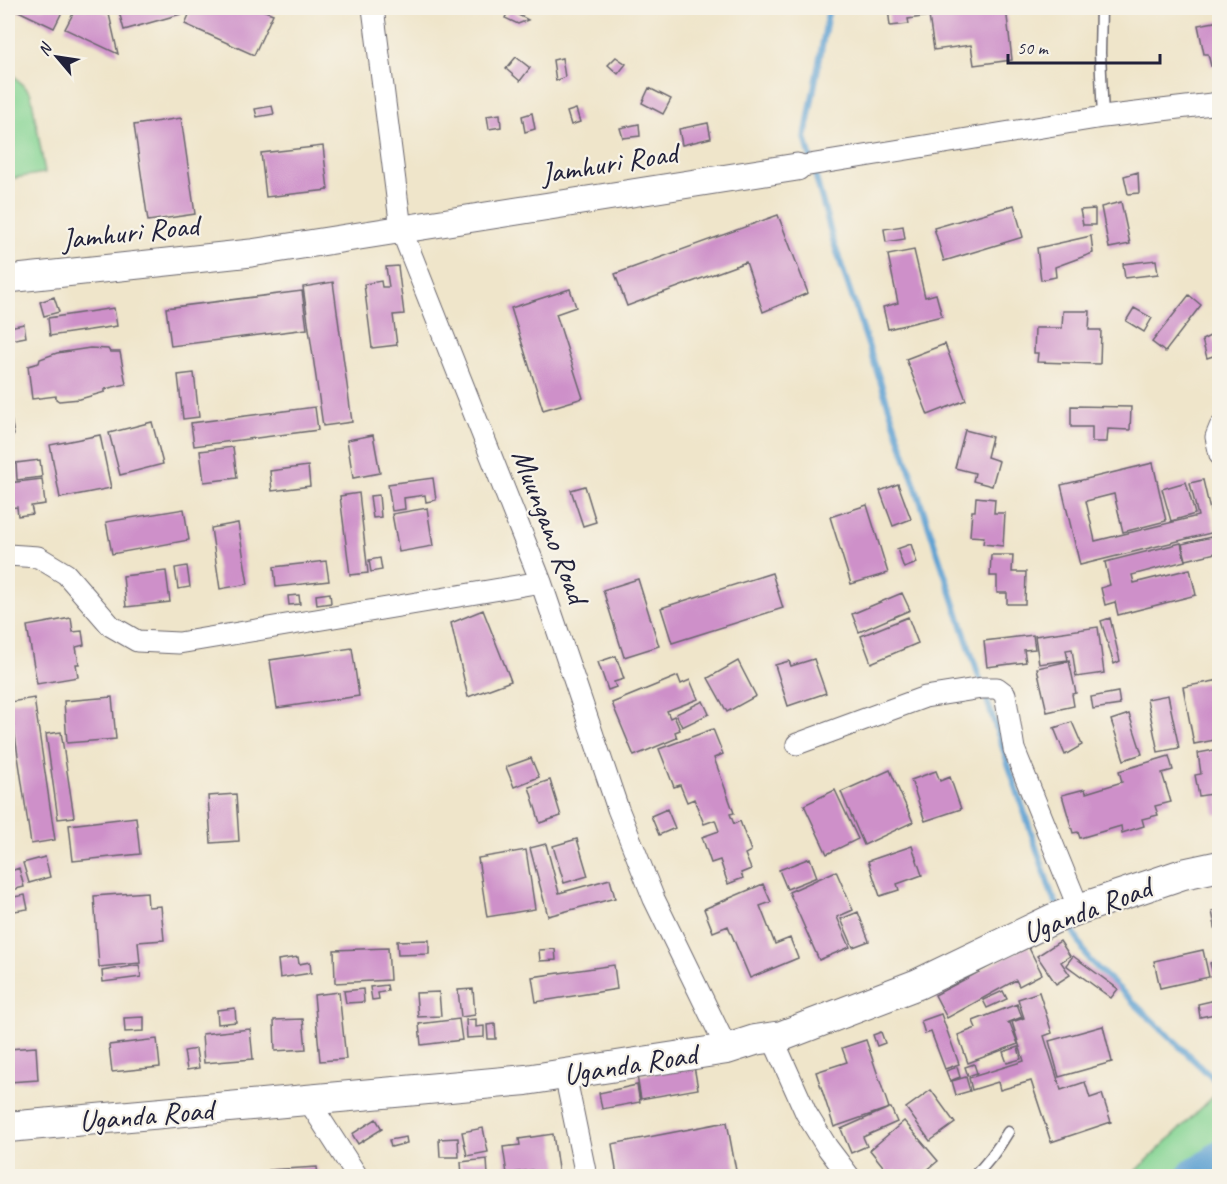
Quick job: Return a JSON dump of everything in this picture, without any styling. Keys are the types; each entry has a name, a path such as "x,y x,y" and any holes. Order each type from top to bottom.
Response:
{"main road":[{"name":"Uganda Road","path":"8,1127 526,1080 727,1049 755,1040 782,1036 918,984 1066,914 1183,874 1220,866"}],"street":[{"name":"Muungano Road","path":"373,8 401,230 541,582 622,819 654,899 727,1049"},
{"name":"Jamhuri Road","path":"8,279 251,253 1103,117 1220,103"},
{"path":"1220,427 1216,437 1220,455"},
{"path":"8,555 38,557 66,574 111,626 137,641 179,643 541,582"},
{"path":"797,744 926,697 982,688 997,688 1003,691 1014,749 1066,914"},
{"path":"772,1037 806,1113 827,1147 849,1176"},
{"path":"565,1074 586,1176"},
{"path":"308,1100 357,1176"}],"lane":[{"path":"1101,8 1103,117"},
{"path":"974,1176 986,1165 1008,1132"}],"green space":[{"path":"8,69 31,94 45,173 8,179"},
{"path":"1219,1091 1219,1176 1131,1176"}],"building":[{"path":"12,8 64,8 54,28"},
{"path":"76,8 95,8 109,14 118,54 65,29"},
{"path":"118,8 179,8 181,14 124,30"},
{"path":"192,8 257,8 273,14 254,55 185,24"},
{"path":"888,8 1006,8 1012,60 974,65 971,45 934,50 929,16 908,19 909,24 890,26"},
{"path":"509,10 528,20 518,24 505,18"},
{"path":"1220,21 1220,64 1211,66 1208,54 1204,54 1198,25"},
{"path":"516,57 530,68 520,81 506,69"},
{"path":"616,57 626,64 618,74 608,65"},
{"path":"562,58 565,77 556,81 553,60"},
{"path":"649,88 671,99 663,114 642,103"},
{"path":"272,106 274,114 257,117 255,109"},
{"path":"576,109 580,122 571,125 567,112"},
{"path":"532,113 535,129 525,132 522,116"},
{"path":"500,114 501,127 489,129 487,116"},
{"path":"181,118 195,214 148,221 134,125"},
{"path":"708,123 711,138 682,145 679,129"},
{"path":"639,124 640,136 623,138 620,128"},
{"path":"323,146 328,190 266,197 261,153"},
{"path":"1138,172 1139,193 1128,194 1124,176"},
{"path":"1121,202 1130,244 1109,248 1101,207"},
{"path":"1014,205 1023,237 944,261 934,228"},
{"path":"1095,209 1095,225 1083,225 1080,210"},
{"path":"778,215 808,293 763,312 746,262 627,306 615,274"},
{"path":"903,226 905,239 886,242 884,229"},
{"path":"1091,236 1093,253 1055,267 1056,277 1041,280 1037,248"},
{"path":"914,250 925,297 936,294 942,316 888,329 883,307 898,303 888,255"},
{"path":"1156,260 1158,274 1125,278 1123,264"},
{"path":"398,266 404,314 393,315 397,345 372,348 364,284 381,281 382,287 389,287 386,267"},
{"path":"333,282 352,422 323,426 303,287"},
{"path":"570,289 576,307 556,314 583,398 543,410 511,308"},
{"path":"302,291 307,329 171,346 166,308"},
{"path":"1189,295 1201,305 1165,352 1152,342"},
{"path":"54,297 59,312 44,316 40,302"},
{"path":"114,308 117,326 50,336 48,318"},
{"path":"1134,308 1152,318 1144,332 1126,321"},
{"path":"1063,311 1090,311 1089,330 1101,330 1100,364 1037,362 1038,353 1034,353 1035,328 1062,328"},
{"path":"24,324 26,337 10,340 9,327"},
{"path":"1212,335 1219,354 1207,358 1202,340"},
{"path":"945,344 966,400 928,415 906,359"},
{"path":"90,348 120,352 126,384 80,399 59,401 56,396 32,399 28,366 57,353"},
{"path":"194,373 199,417 183,419 178,375"},
{"path":"1071,406 1131,407 1130,430 1108,429 1107,442 1092,442 1092,427 1071,427"},
{"path":"315,407 318,430 194,446 191,423"},
{"path":"8,408 14,435 8,436"},
{"path":"152,422 163,464 120,475 109,433"},
{"path":"965,430 992,437 987,457 999,461 992,486 973,481 975,473 955,468"},
{"path":"100,435 111,488 60,498 50,445"},
{"path":"373,435 380,473 353,478 347,440"},
{"path":"233,447 237,478 204,482 200,451"},
{"path":"40,460 42,477 17,480 16,463"},
{"path":"1153,463 1166,521 1123,532 1114,494 1086,501 1095,541 1198,516 1190,483 1203,480 1215,532 1080,565 1061,485"},
{"path":"308,466 310,486 272,491 270,471"},
{"path":"433,478 436,500 426,502 425,495 404,498 405,509 392,511 388,484"},
{"path":"42,479 45,504 31,506 33,514 18,516 17,507 8,508 8,483"},
{"path":"1186,482 1195,514 1171,521 1162,489"},
{"path":"898,484 911,519 893,526 880,491"},
{"path":"585,486 596,522 583,526 571,490"},
{"path":"359,493 368,573 350,575 340,496"},
{"path":"379,495 381,517 373,518 370,496"},
{"path":"976,497 995,499 994,513 1005,513 1003,546 983,544 984,537 970,536 972,511 975,511"},
{"path":"867,505 888,573 851,584 830,517"},
{"path":"427,508 433,546 399,552 392,514"},
{"path":"184,509 189,540 112,554 106,522"},
{"path":"238,523 248,584 220,589 211,528"},
{"path":"1219,535 1220,552 1186,560 1182,544"},
{"path":"1181,543 1185,561 1132,575 1134,583 1190,569 1196,595 1118,615 1115,602 1105,605 1101,588 1110,585 1105,562"},
{"path":"911,544 917,563 904,568 897,549"},
{"path":"991,555 1013,555 1012,572 1026,572 1025,604 1007,604 1007,593 997,593 997,576 990,576"},
{"path":"380,558 382,570 371,572 369,560"},
{"path":"326,561 329,581 276,587 274,567"},
{"path":"187,566 190,587 178,589 175,568"},
{"path":"166,571 170,602 126,607 123,576"},
{"path":"772,573 783,608 672,643 661,608"},
{"path":"638,579 659,646 624,657 603,590"},
{"path":"330,593 331,603 317,605 316,595"},
{"path":"902,593 910,610 859,632 852,614"},
{"path":"299,595 300,604 289,605 288,596"},
{"path":"483,610 511,681 468,697 451,623"},
{"path":"908,617 918,643 871,663 861,636"},
{"path":"71,618 73,632 82,631 84,645 76,647 79,664 76,664 78,677 37,684 27,626"},
{"path":"1110,618 1120,661 1114,664 1101,621"},
{"path":"1098,627 1104,673 1076,677 1072,649 1066,650 1068,660 1039,664 1035,636"},
{"path":"1033,635 1035,649 1024,650 1026,662 987,667 984,641"},
{"path":"352,648 359,696 277,708 270,660"},
{"path":"616,656 624,679 614,682 616,687 608,690 598,662"},
{"path":"814,659 826,693 788,706 775,665 789,661 791,666"},
{"path":"738,661 756,696 727,712 708,678"},
{"path":"1069,661 1076,693 1072,694 1074,706 1047,712 1037,668"},
{"path":"678,676 681,684 690,680 698,699 667,711 670,718 674,716 680,730 675,732 677,738 634,756 612,703"},
{"path":"1220,680 1220,739 1194,744 1183,687"},
{"path":"1118,692 1120,705 1093,709 1091,697"},
{"path":"1168,695 1179,748 1158,752 1147,699"},
{"path":"112,697 116,739 67,743 64,701"},
{"path":"34,698 55,840 31,844 10,702"},
{"path":"703,701 709,714 682,727 676,714"},
{"path":"1129,714 1142,754 1124,760 1111,720"},
{"path":"1072,722 1082,745 1065,755 1054,728"},
{"path":"713,729 723,754 714,758 734,813 730,814 734,824 740,821 751,851 745,854 751,869 741,873 743,878 728,884 720,860 711,863 702,837 719,831 715,820 704,824 694,799 687,802 680,785 674,787 659,749"},
{"path":"61,732 74,817 58,819 46,734"},
{"path":"1220,749 1220,814 1215,815 1212,794 1199,796 1195,775 1201,774 1198,753"},
{"path":"1169,756 1173,770 1162,773 1171,802 1155,806 1158,815 1142,819 1144,826 1122,833 1121,826 1080,838 1078,832 1073,833 1062,795 1085,789 1086,793 1122,782 1119,771"},
{"path":"531,758 539,777 514,787 506,767"},
{"path":"890,770 913,822 864,845 841,792"},
{"path":"936,771 940,781 950,777 961,809 925,821 911,780"},
{"path":"550,780 561,816 540,823 529,787"},
{"path":"835,790 858,839 827,854 804,805"},
{"path":"236,794 239,841 211,843 208,796"},
{"path":"667,809 675,828 659,835 651,816"},
{"path":"136,817 140,854 73,861 69,825"},
{"path":"577,839 588,876 564,883 553,846"},
{"path":"546,844 559,893 610,879 615,898 548,916 530,848"},
{"path":"912,846 922,875 897,884 899,890 880,896 868,861"},
{"path":"526,850 535,909 487,917 478,858"},
{"path":"45,857 50,877 29,883 23,863"},
{"path":"810,858 817,877 787,889 779,870"},
{"path":"19,868 24,887 8,891 8,872"},
{"path":"836,871 853,910 837,917 850,947 819,960 789,892"},
{"path":"763,884 771,902 760,906 775,944 790,938 798,958 750,978 728,926 713,932 704,909"},
{"path":"147,892 148,907 161,906 164,940 138,942 140,963 99,967 94,896"},
{"path":"25,895 28,909 8,912 8,898"},
{"path":"1220,909 1220,942 1218,942 1212,911"},
{"path":"858,912 869,941 853,947 841,919"},
{"path":"429,940 429,954 398,955 397,941"},
{"path":"1060,941 1070,956 1061,962 1070,975 1056,984 1037,956"},
{"path":"1028,946 1042,974 1019,986 1016,980 947,1018 935,995"},
{"path":"388,948 390,980 335,983 334,950"},
{"path":"555,949 556,960 540,961 539,950"},
{"path":"1203,950 1209,977 1160,988 1154,961"},
{"path":"1073,956 1118,989 1111,998 1066,965"},
{"path":"298,957 299,964 310,962 311,973 280,978 278,960"},
{"path":"1220,960 1220,994 1219,994 1210,963"},
{"path":"139,965 141,977 103,982 102,971"},
{"path":"614,965 617,989 536,1002 532,977"},
{"path":"387,985 388,991 378,993 379,999 372,1000 370,987"},
{"path":"363,989 364,1002 346,1003 344,991"},
{"path":"473,989 475,1015 461,1017 458,990"},
{"path":"1003,991 1007,999 987,1008 983,1000"},
{"path":"339,992 346,1059 320,1061 314,995"},
{"path":"439,992 441,1016 418,1017 416,993"},
{"path":"1039,992 1052,1033 1044,1036 1061,1090 1085,1082 1090,1098 1102,1094 1111,1122 1051,1142 1031,1081 1000,1090 998,1082 972,1090 969,1078 1024,1061 1012,1022 1024,1018 1018,999"},
{"path":"1220,999 1220,1013 1200,1017 1198,1004"},
{"path":"1017,1004 1022,1017 1007,1023 1010,1023 1018,1044 968,1063 958,1035 976,1028 973,1021"},
{"path":"235,1008 236,1022 218,1024 217,1010"},
{"path":"941,1014 959,1064 945,1069 931,1032 925,1034 921,1021"},
{"path":"144,1017 144,1031 125,1032 124,1018"},
{"path":"303,1019 306,1049 275,1051 274,1020"},
{"path":"459,1019 462,1040 421,1045 419,1024"},
{"path":"476,1019 476,1027 484,1026 484,1037 467,1038 466,1020"},
{"path":"495,1024 496,1039 488,1039 487,1025"},
{"path":"1103,1026 1112,1062 1059,1077 1049,1041"},
{"path":"250,1029 253,1059 204,1063 202,1034"},
{"path":"881,1032 885,1043 877,1046 873,1035"},
{"path":"157,1039 160,1067 112,1072 109,1045"},
{"path":"866,1040 889,1108 834,1127 816,1072 847,1062 842,1048"},
{"path":"36,1047 38,1080 9,1082 8,1049"},
{"path":"1018,1047 1021,1059 1007,1063 1003,1052"},
{"path":"196,1049 199,1068 187,1070 184,1051"},
{"path":"974,1064 977,1073 968,1076 965,1067"},
{"path":"694,1066 698,1089 641,1099 637,1076"},
{"path":"957,1067 960,1077 950,1081 946,1071"},
{"path":"966,1077 970,1091 956,1095 952,1081"},
{"path":"637,1085 640,1102 602,1109 599,1093"},
{"path":"931,1090 955,1123 930,1141 906,1108"},
{"path":"889,1108 897,1122 863,1137 867,1146 851,1153 841,1129"},
{"path":"376,1119 382,1129 358,1144 352,1134"},
{"path":"904,1121 938,1161 920,1176 914,1170 907,1176 902,1176 896,1170 890,1175 870,1150"},
{"path":"727,1122 737,1176 617,1176 612,1144"},
{"path":"483,1128 488,1152 467,1156 462,1132"},
{"path":"553,1134 559,1176 534,1176 532,1170 507,1174 503,1147 520,1145 519,1139"},
{"path":"406,1137 407,1143 391,1147 389,1140"},
{"path":"458,1138 459,1157 440,1157 439,1139"},
{"path":"487,1159 488,1176 462,1176 461,1162"},
{"path":"317,1167 318,1176 270,1176 269,1170"}],"waterway":[{"path":"829,8 805,137 833,240 1052,895 1059,908"},
{"path":"1068,922 1089,960 1220,1085"},
{"path":"1195,1176 1218,1162 1220,1158"}]}
